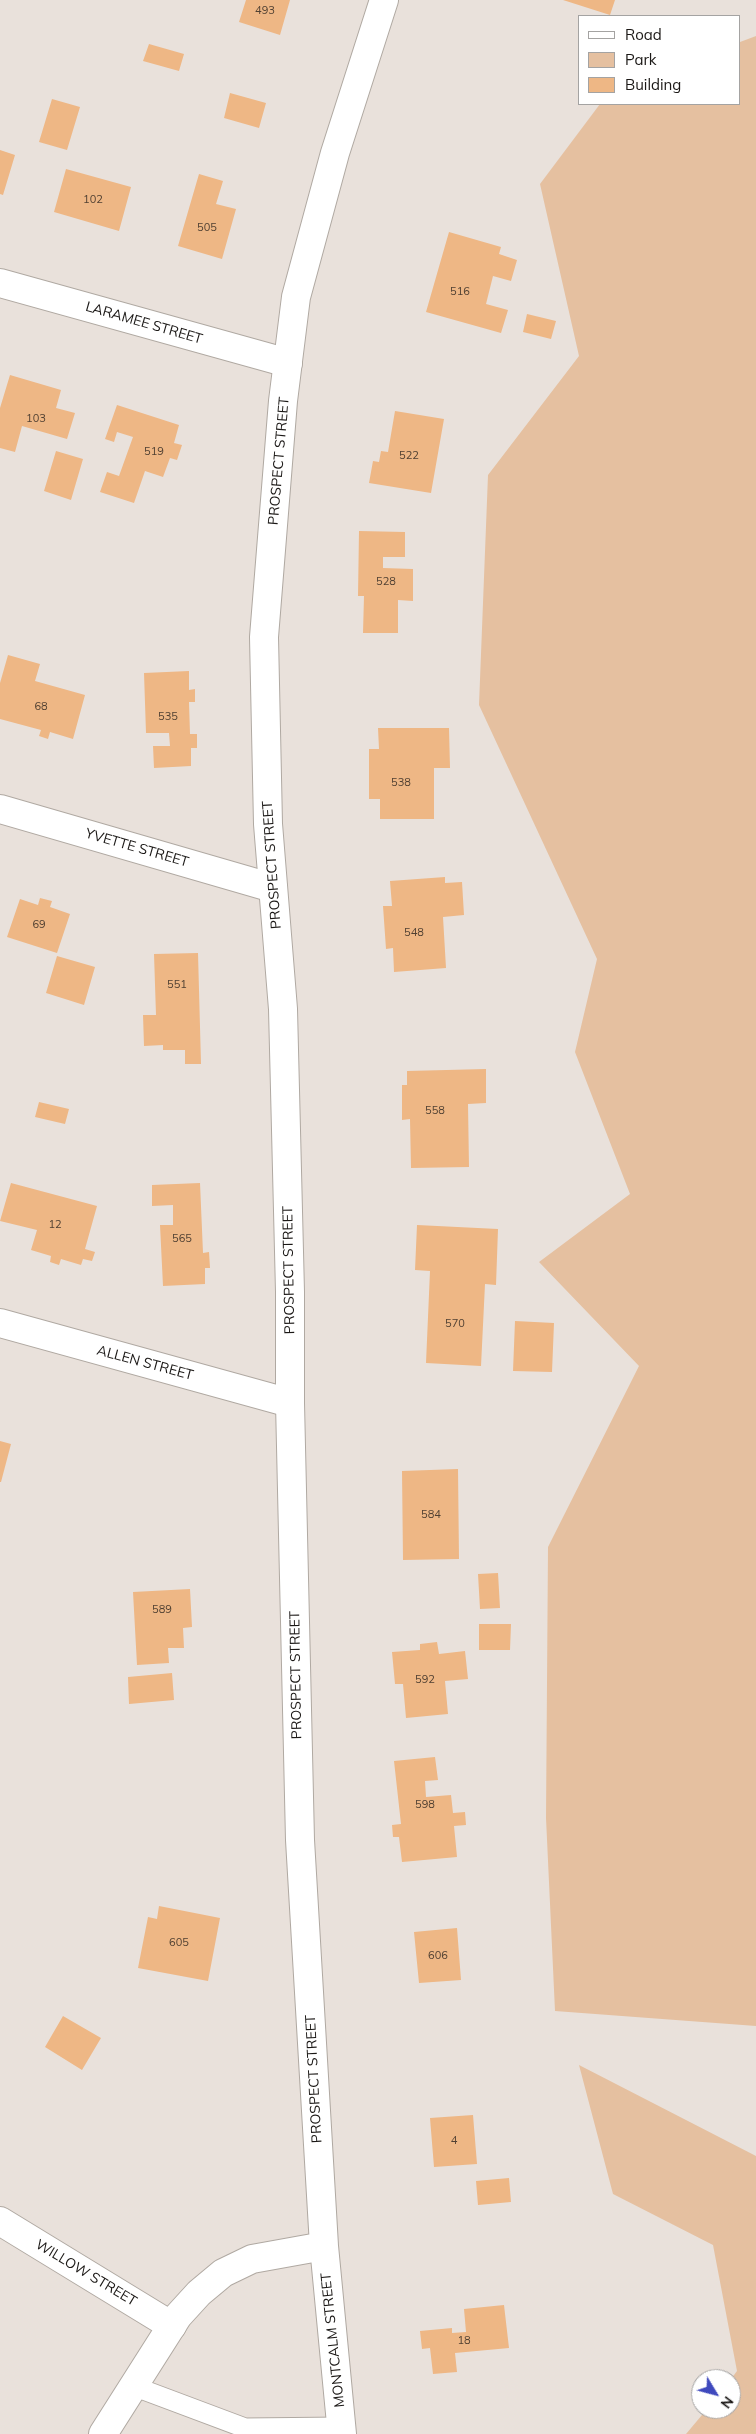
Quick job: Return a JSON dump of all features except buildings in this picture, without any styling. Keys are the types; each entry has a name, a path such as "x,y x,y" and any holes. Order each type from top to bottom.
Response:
{"main road":[{"name":"PROSPECT STREET","path":"324,2246 300,1840 283,1009 268,824 264,637 288,363 296,297 335,153 384,0"},
{"name":"LARAMEE STREET","path":"0,283 288,363"},
{"name":"YVETTE STREET","path":"0,809 273,888"},
{"name":"ALLEN STREET","path":"0,1323 290,1403"},
{"name":"WILLOW STREET","path":"0,2221 172,2326"},
{"path":"103,2434 172,2326 199,2293 223,2273 252,2259 324,2246"},
{"name":"MONTCALM STREET","path":"324,2246 342,2431"}],"lane":[{"path":"133,2386 245,2428 342,2431"}],"green space":[{"path":"756,36 756,2026 555,2011 546,1818 548,1547 639,1366 539,1262 630,1194 575,1052 597,959 479,705 488,475 579,356 540,184 599,105 741,105 741,42"},
{"path":"579,2065 756,2156 756,2434 686,2434 699,2419 741,2419 741,2369 737,2369 713,2245 613,2194"}]}
